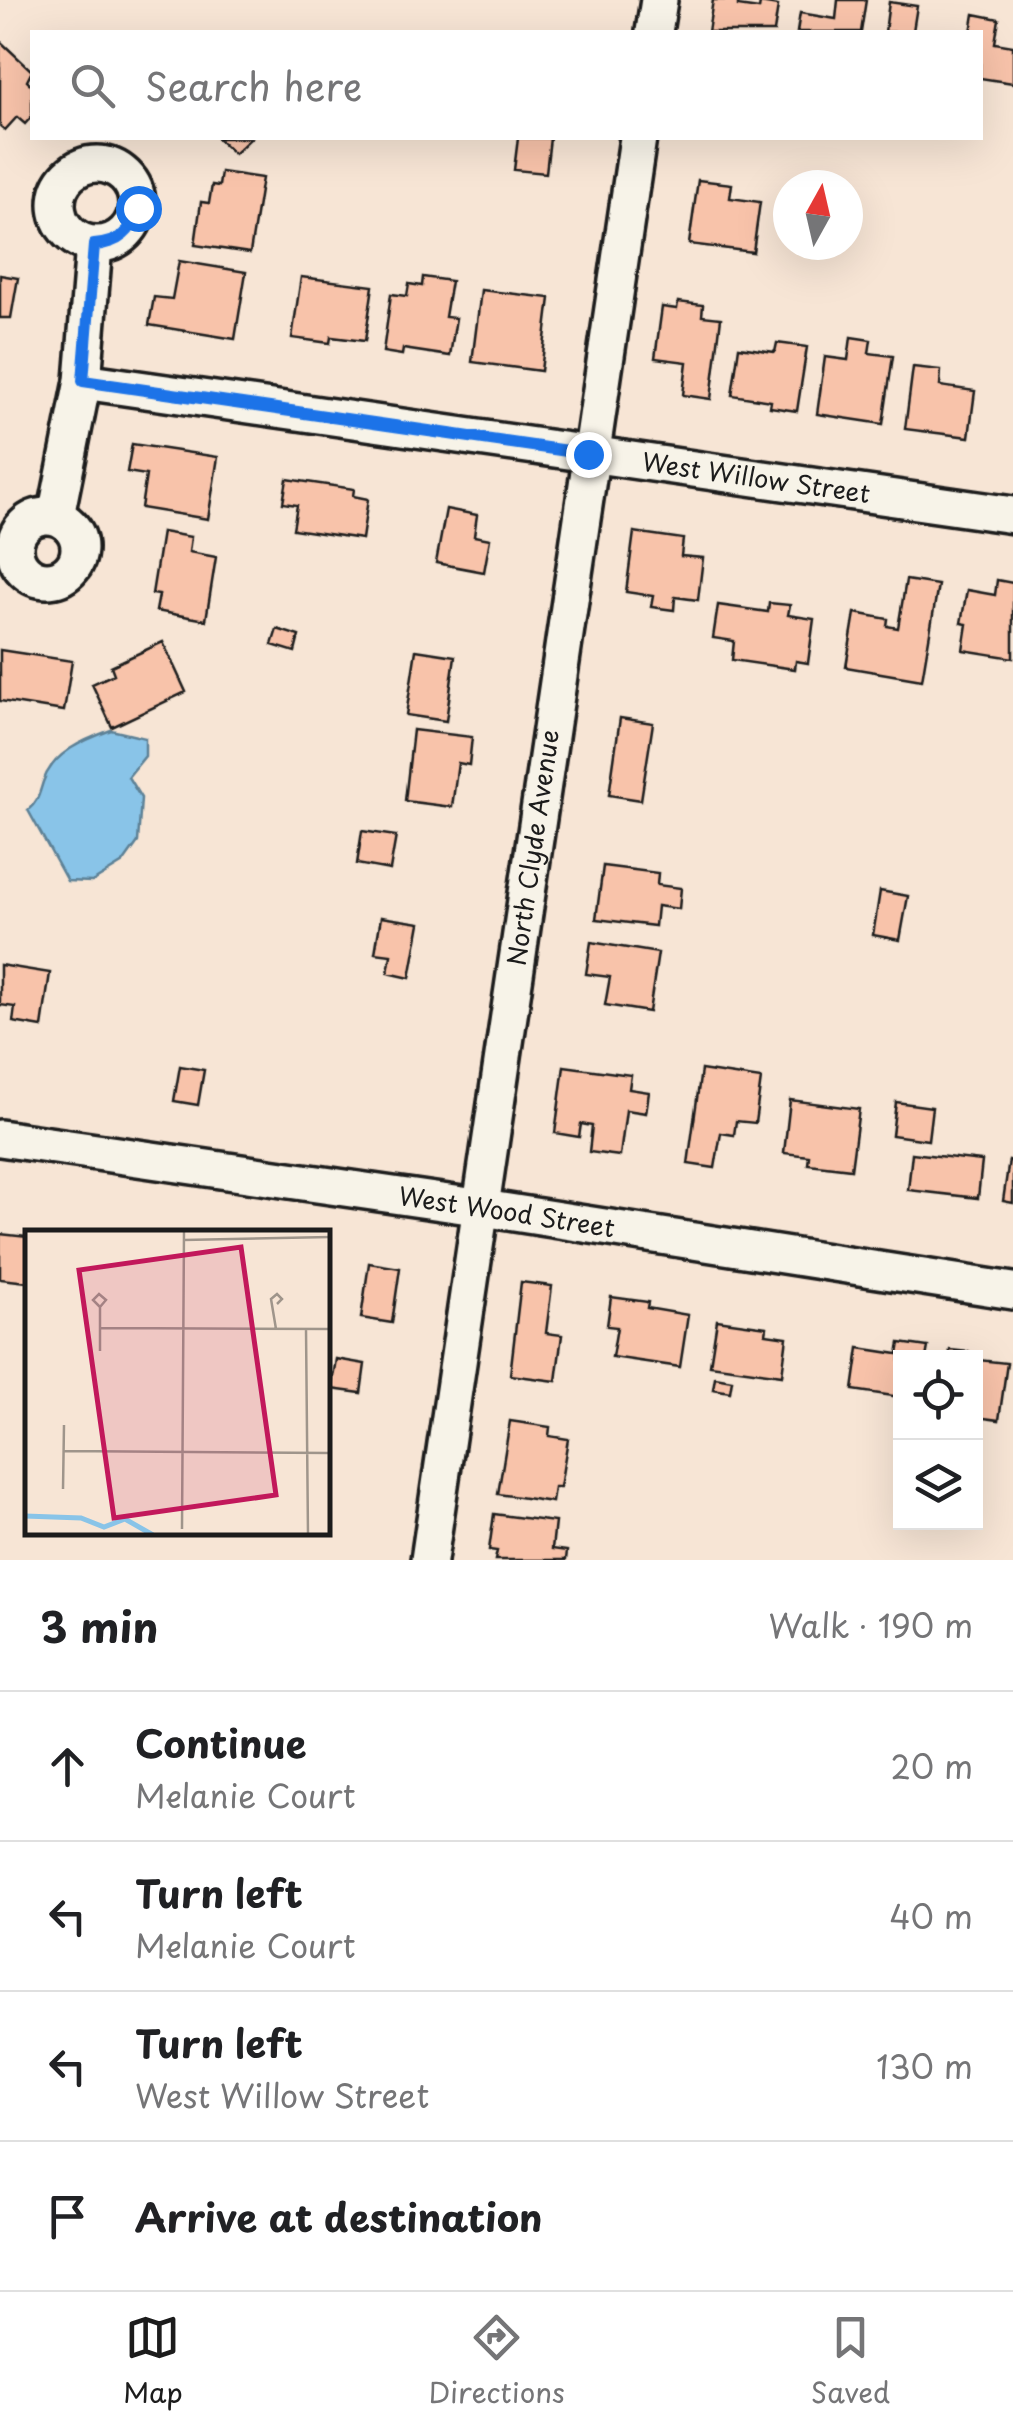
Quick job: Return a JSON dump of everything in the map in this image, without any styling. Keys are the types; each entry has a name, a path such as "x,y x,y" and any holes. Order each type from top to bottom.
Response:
{"street":[{"path":"654,30 659,0"},
{"name":"North Clyde Avenue","path":"429,1560 483,1208 588,454 638,140"},
{"path":"56,516 83,381 94,245"},
{"name":"West Willow Street","path":"83,381 1013,515"},
{"name":"West Wood Street","path":"0,1138 1013,1291"}],"water":[{"path":"111,730 145,738 145,756 128,777 141,798 138,842 123,863 92,882 67,881 28,810 62,755"}],"building":[{"path":"713,0 738,0 738,6 759,9 760,3 778,6 774,30 708,30"},
{"path":"838,0 866,0 861,30 797,30 800,13 836,19"},
{"path":"889,2 917,6 913,30 885,30"},
{"path":"974,14 999,19 995,43 1013,46 1013,83 983,78 983,30 971,30"},
{"path":"0,41 30,69 30,118 25,124 17,117 5,130 0,126"},
{"path":"219,140 249,140 234,154"},
{"path":"518,140 550,140 546,173 514,170"},
{"path":"221,172 262,178 250,253 195,245 201,202 209,203 212,185 219,186"},
{"path":"698,180 732,184 730,198 760,202 753,252 689,244"},
{"path":"179,261 246,272 235,339 149,325 154,297 172,299"},
{"path":"0,275 18,278 11,318 0,318"},
{"path":"301,277 373,286 365,341 331,337 330,343 292,338"},
{"path":"423,277 451,281 445,317 456,318 450,356 403,349 402,355 383,352 391,294 407,296 409,284 422,286"},
{"path":"481,290 550,298 541,371 472,362"},
{"path":"678,302 703,305 702,316 721,318 711,399 683,395 687,362 655,358 662,307 677,309"},
{"path":"851,337 871,340 869,353 893,356 883,424 817,414 825,357 848,360"},
{"path":"777,343 807,347 797,411 770,407 771,401 732,395 739,347 775,352"},
{"path":"913,367 941,370 940,386 975,391 969,437 905,429"},
{"path":"132,444 218,457 208,519 141,508 146,475 127,472"},
{"path":"287,479 354,489 353,496 368,499 362,539 293,529 297,505 283,503"},
{"path":"446,509 477,515 474,536 490,539 484,572 436,563"},
{"path":"162,532 191,537 189,552 216,557 206,620 156,611 159,595 152,594"},
{"path":"634,532 683,539 681,556 703,558 698,600 675,597 674,610 651,607 653,596 626,592"},
{"path":"906,580 938,585 922,680 846,667 855,613 888,619 887,626 898,628"},
{"path":"997,580 1013,583 1013,658 963,650 967,624 961,623 967,590 995,595"},
{"path":"769,603 790,605 788,615 814,619 808,663 796,661 795,669 732,660 734,641 713,638 718,605 768,612"},
{"path":"277,629 299,636 295,652 272,645"},
{"path":"163,642 186,692 112,727 92,684 114,674 111,666"},
{"path":"0,650 72,661 64,711 0,701"},
{"path":"416,650 455,656 446,721 406,715"},
{"path":"620,718 653,723 641,800 609,795"},
{"path":"413,730 472,737 469,765 458,763 452,807 405,801"},
{"path":"362,831 396,836 390,870 357,864"},
{"path":"603,866 658,873 657,885 681,888 679,909 657,906 655,926 596,919"},
{"path":"880,891 908,896 900,940 873,935"},
{"path":"381,917 420,923 410,978 388,973 391,955 375,953"},
{"path":"591,942 658,953 649,1012 605,1005 610,977 586,974"},
{"path":"0,965 50,973 42,1027 13,1022 15,1007 0,1005"},
{"path":"180,1066 204,1070 198,1105 174,1101"},
{"path":"564,1066 631,1075 629,1089 649,1092 646,1113 626,1110 620,1156 589,1152 592,1126 581,1124 579,1137 555,1133"},
{"path":"701,1070 761,1079 755,1123 736,1121 734,1135 721,1133 715,1168 688,1164"},
{"path":"790,1100 859,1109 851,1169 808,1164 809,1156 784,1153"},
{"path":"896,1102 932,1107 928,1140 892,1135"},
{"path":"912,1153 982,1161 978,1198 908,1190"},
{"path":"1009,1160 1013,1161 1013,1203 1003,1201"},
{"path":"0,1234 25,1237 25,1282 0,1279"},
{"path":"369,1263 400,1268 392,1323 361,1318"},
{"path":"521,1282 552,1286 546,1333 562,1335 556,1381 510,1375"},
{"path":"611,1297 648,1302 647,1308 688,1315 680,1367 612,1357 617,1327 607,1326"},
{"path":"717,1320 767,1327 766,1334 787,1337 782,1375 710,1365"},
{"path":"900,1343 928,1347 927,1350 899,1350"},
{"path":"859,1348 893,1353 893,1396 853,1390"},
{"path":"336,1359 365,1364 361,1393 331,1389"},
{"path":"983,1361 1007,1363 999,1420 983,1418"},
{"path":"715,1377 732,1380 730,1392 713,1389"},
{"path":"510,1421 550,1427 549,1436 568,1439 560,1487 554,1487 552,1502 498,1494"},
{"path":"494,1514 555,1522 552,1549 567,1551 566,1560 495,1560 497,1551 489,1550"}],"route":[{"path":"138,208 134,223 124,236 110,244 94,245 83,381 588,454"}]}
